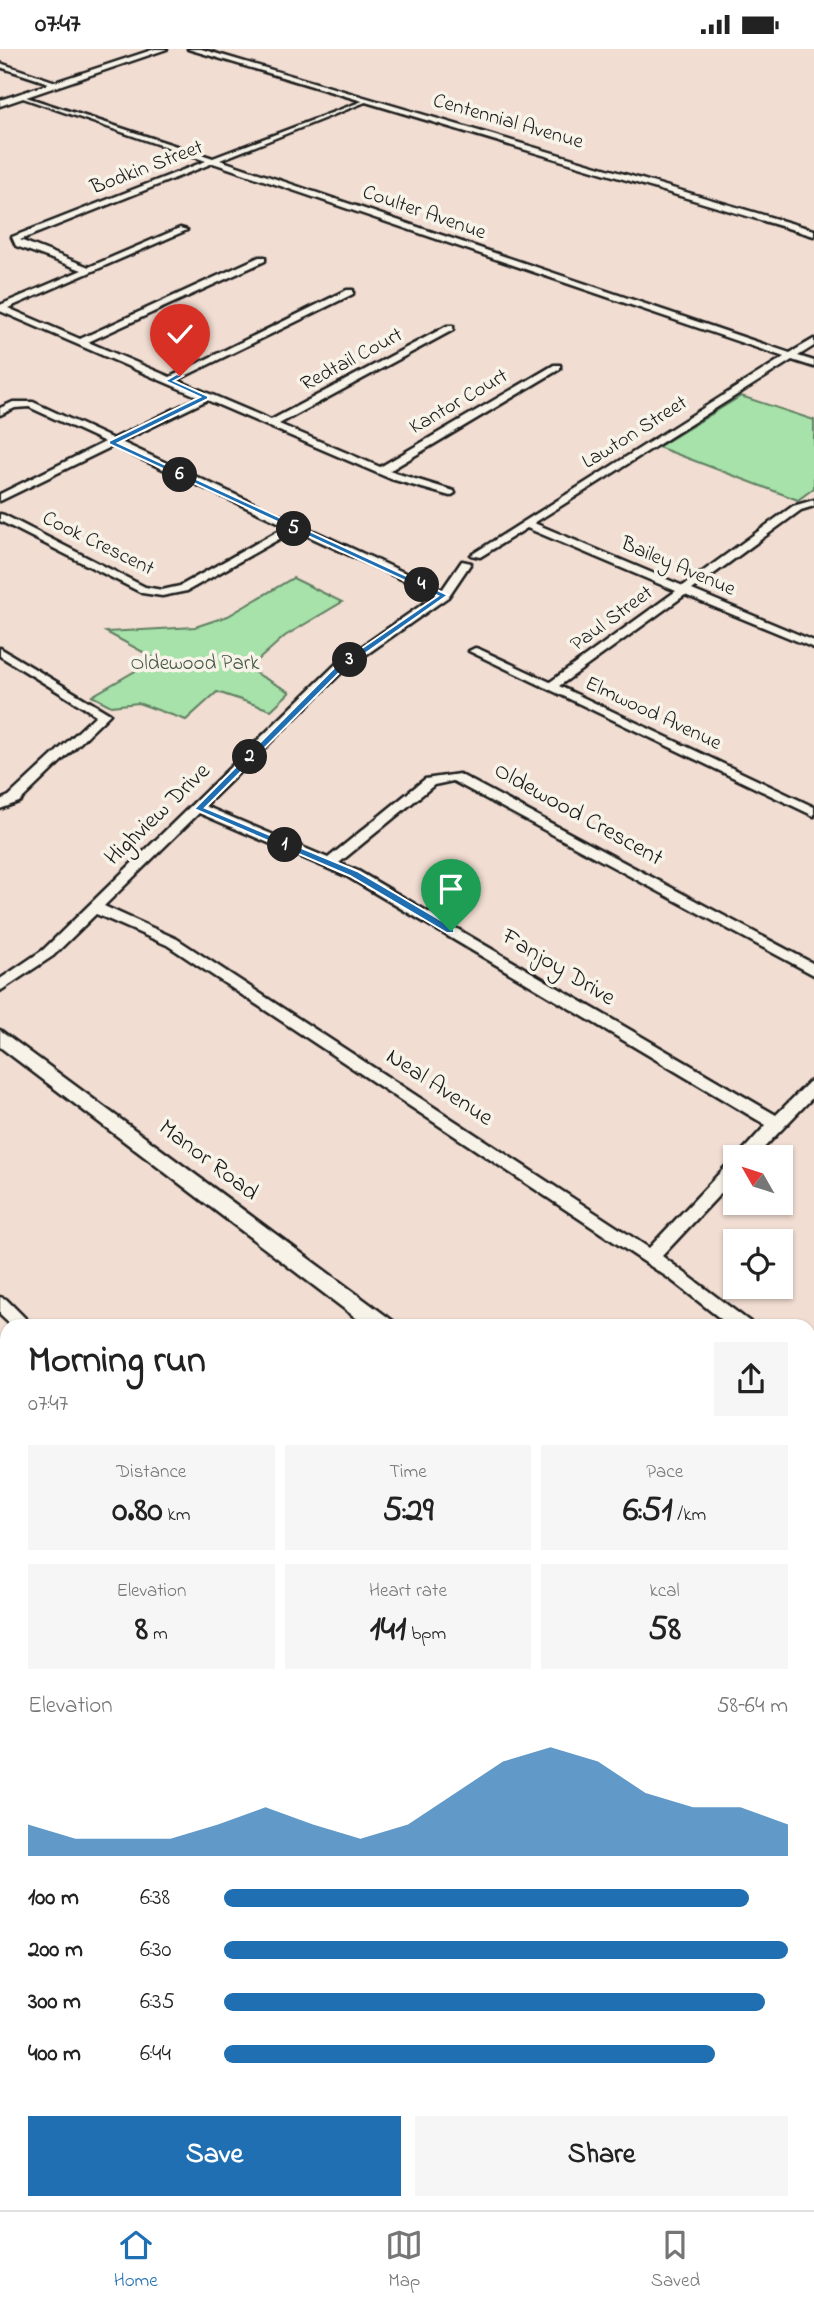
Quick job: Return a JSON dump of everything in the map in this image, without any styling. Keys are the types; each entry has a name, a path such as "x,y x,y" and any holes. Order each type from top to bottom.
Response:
{"main road":[{"name":"Centennial Avenue","path":"192,49 814,233"}],"street":[{"path":"0,103 163,49"},
{"path":"0,65 57,84"},
{"name":"Coulter Avenue","path":"22,96 814,365"},
{"name":"Bodkin Street","path":"88,270 19,244 15,239 366,100"},
{"path":"0,308 183,230"},
{"path":"81,342 262,260"},
{"path":"169,381 351,292"},
{"path":"0,308 381,471 450,493"},
{"name":"Redtail Court","path":"271,424 450,328"},
{"name":"Lawton Street","path":"476,555 814,342"},
{"name":"Kantor Court","path":"381,471 558,367"},
{"path":"0,498 206,397"},
{"path":"0,412 17,404 30,404 292,528 444,595"},
{"name":"Paul Street","path":"551,687 797,508 814,503"},
{"name":"Cook Crescent","path":"0,517 142,590 162,593 183,589 292,528"},
{"name":"Bailey Avenue","path":"527,524 814,645"},
{"name":"Highview Drive","path":"0,986 48,953 96,908 339,668 444,595 466,563"},
{"path":"0,651 104,715 14,799 0,805"},
{"name":"Elmwood Avenue","path":"475,651 814,812"},
{"name":"Oldewood Crescent","path":"330,863 430,782 455,777 814,970"},
{"name":"Fanjoy Drive","path":"198,809 330,863 372,884 776,1123"},
{"name":"Neal Avenue","path":"96,908 172,943 651,1257 733,1319"},
{"name":"Manor Road","path":"0,1037 374,1319"},
{"path":"756,1145 814,1086"},
{"path":"651,1257 723,1180"},
{"path":"0,1304 17,1319"}],"green space":[{"path":"741,396 814,420 814,488 798,500 658,447"},
{"name":"Oldewood Park","path":"293,578 342,602 285,636 248,669 290,692 271,710 217,692 186,720 138,703 111,706 92,696 156,659 106,632 195,627 228,616"}],"route":[{"path":"180,376 169,381 206,397 112,443 292,528 444,595 339,668 198,809 353,874 451,931"}]}
